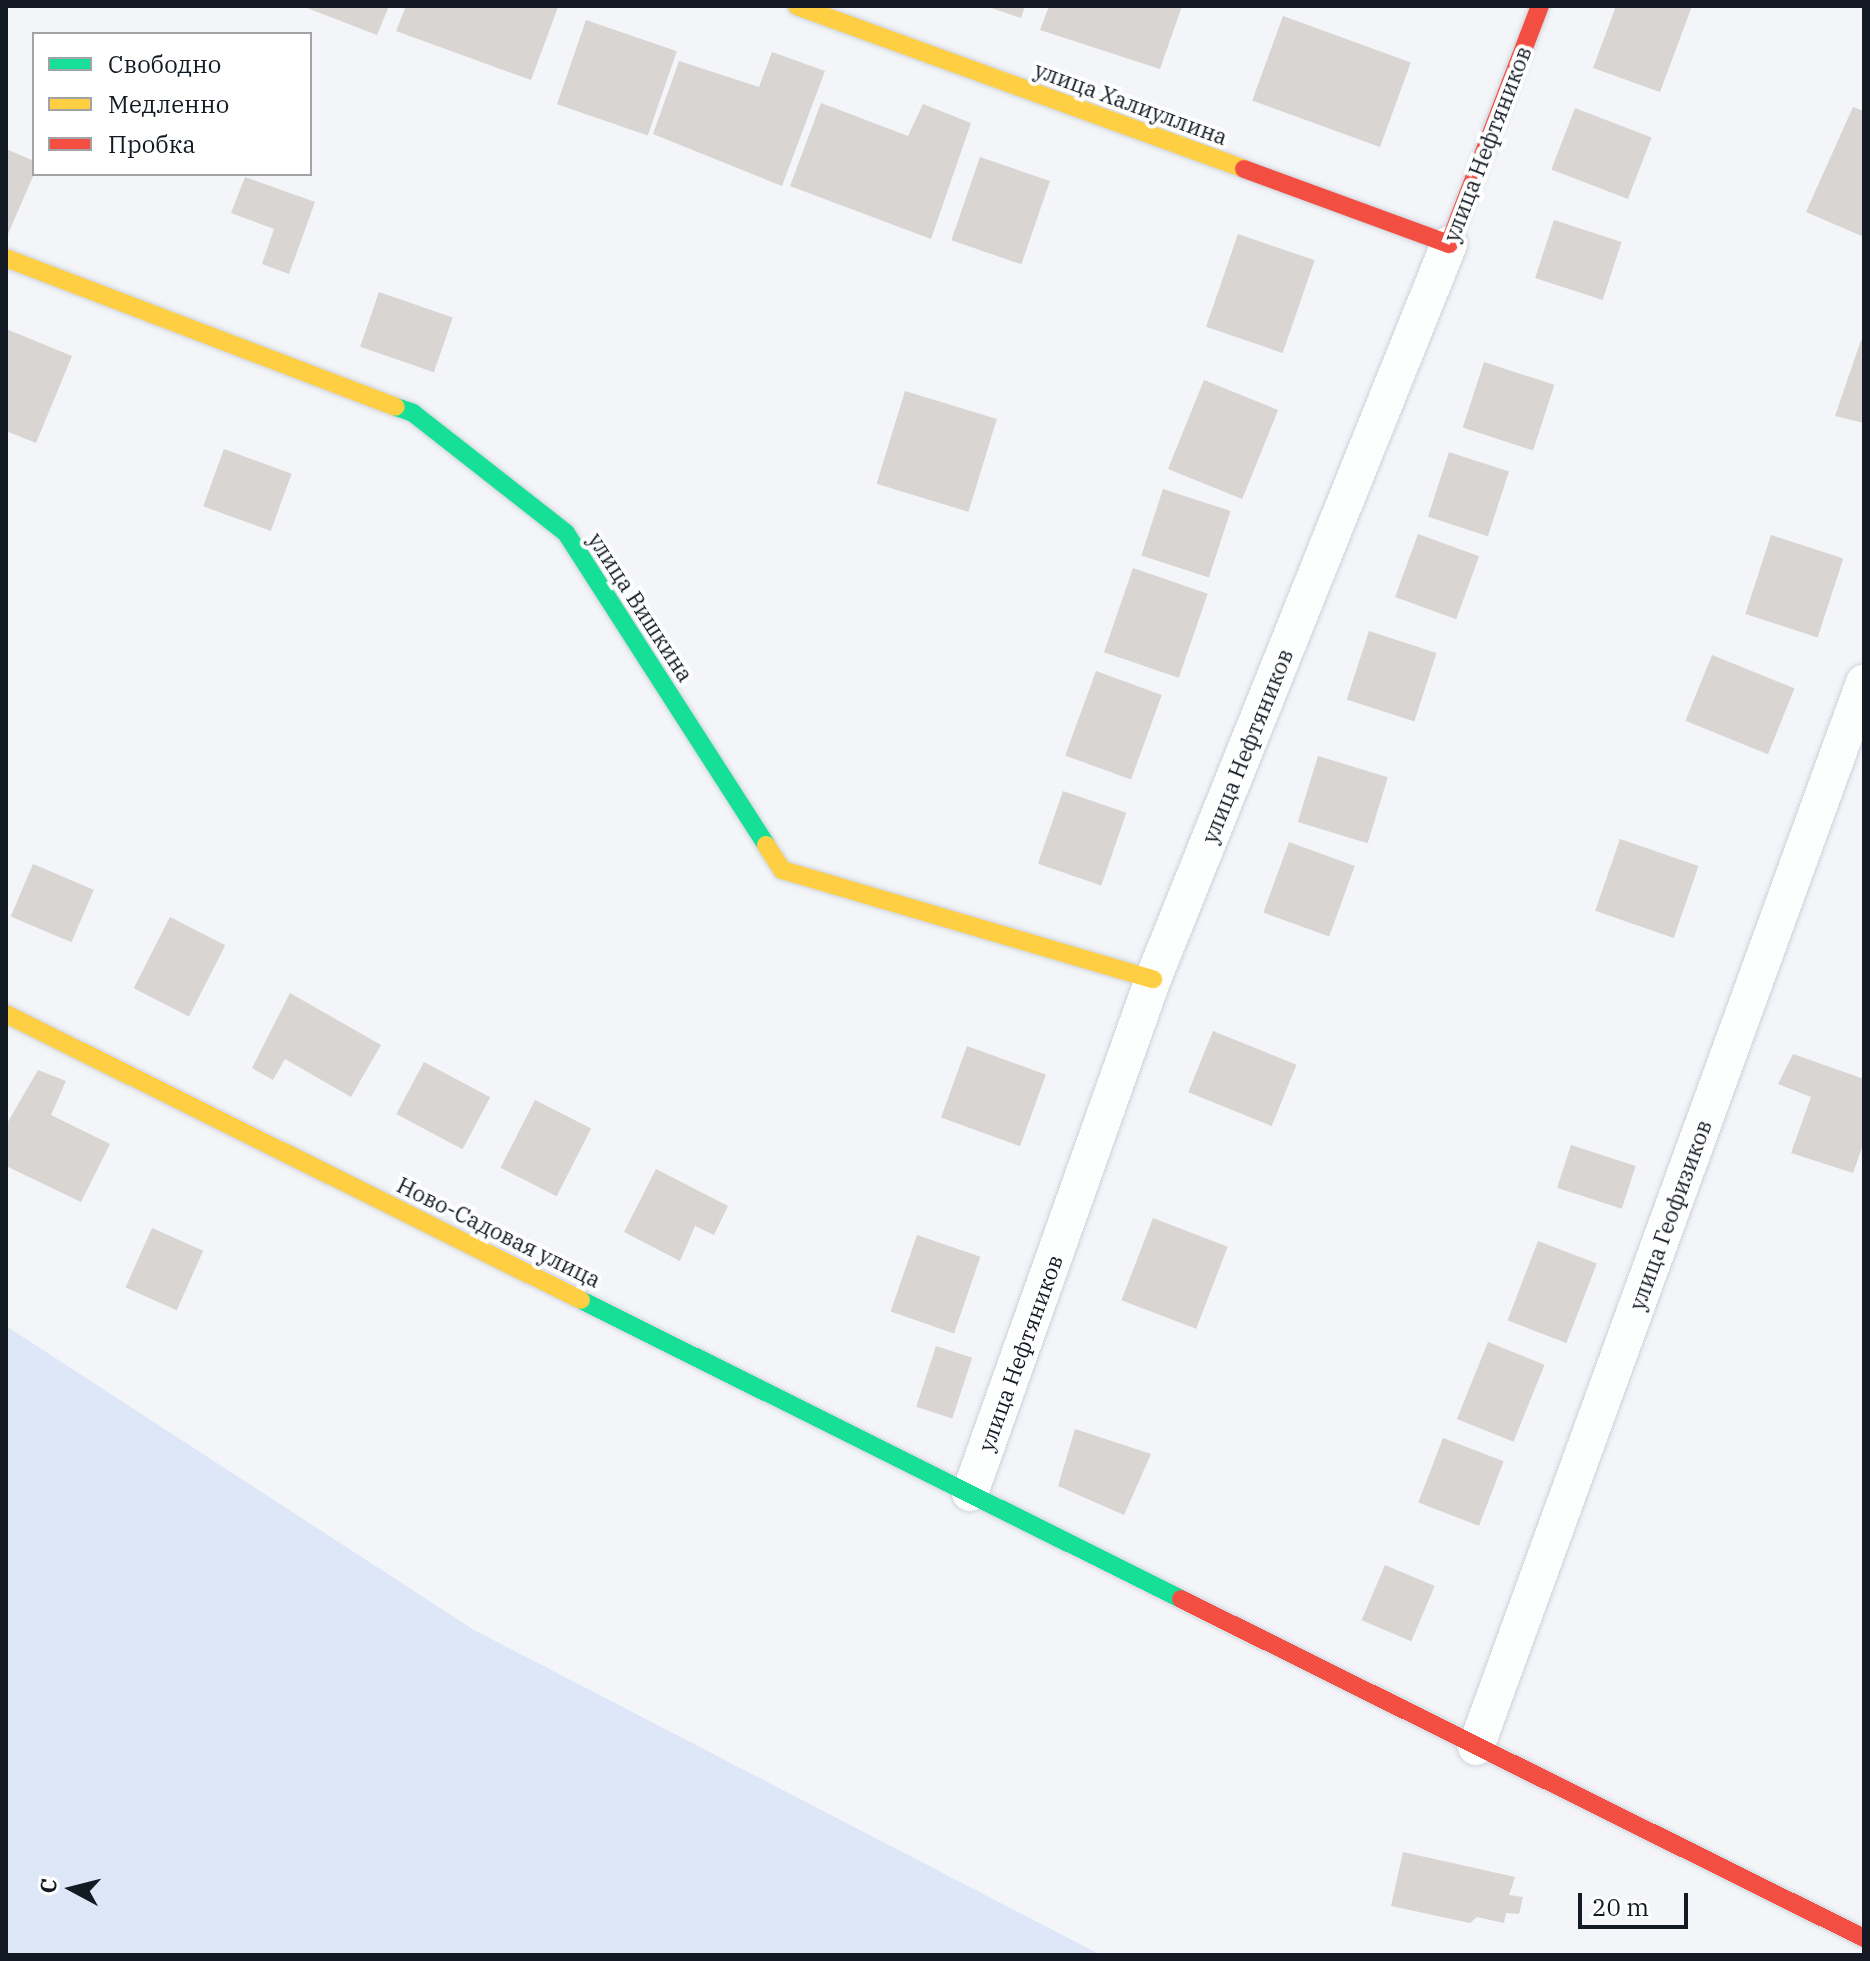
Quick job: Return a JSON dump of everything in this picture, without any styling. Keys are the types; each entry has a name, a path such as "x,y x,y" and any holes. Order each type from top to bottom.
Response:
{"street":[{"name":"улица Халиуллина","path":"797,6 1449,244"},
{"name":"улица Нефтяников","path":"970,1493 1153,979 1449,244 1540,6"},
{"name":"улица Вишкина","path":"6,258 413,413 566,533 782,870 1153,979"},
{"name":"улица Геофизиков","path":"1476,1747 1864,683"},
{"name":"Ново-Садовая улица","path":"6,1014 1476,1747 1854,1943"}],"shaded area":[{"path":"6,1326 474,1630 1101,1955 6,1955"}],"building":[{"path":"302,6 389,6 377,35"},
{"path":"406,6 558,7 531,80 396,31"},
{"path":"985,6 1025,6 1021,18"},
{"path":"1049,6 1182,6 1160,69 1040,30"},
{"path":"1616,6 1692,6 1660,92 1593,68"},
{"path":"1283,16 1411,63 1380,147 1252,101"},
{"path":"586,20 677,51 648,135 557,104"},
{"path":"772,52 825,71 782,186 653,134 679,61 759,87"},
{"path":"821,103 908,136 923,104 971,123 931,239 790,186"},
{"path":"1853,107 1864,111 1864,237 1806,212"},
{"path":"1575,108 1652,137 1628,199 1551,170"},
{"path":"6,149 32,160 33,176 8,234"},
{"path":"980,157 1050,181 1021,264 951,240"},
{"path":"245,177 315,202 289,274 262,264 274,229 231,213"},
{"path":"1554,220 1622,242 1603,300 1535,278"},
{"path":"1238,234 1315,260 1283,353 1206,327"},
{"path":"379,292 453,317 434,372 360,347"},
{"path":"6,329 72,356 36,443 6,431"},
{"path":"1861,340 1864,341 1864,423 1835,416"},
{"path":"1484,362 1554,385 1533,450 1463,428"},
{"path":"1204,380 1278,410 1242,499 1168,469"},
{"path":"905,391 997,419 968,512 877,484"},
{"path":"224,449 292,474 271,531 203,506"},
{"path":"1449,452 1509,471 1488,536 1428,517"},
{"path":"1163,489 1231,511 1209,578 1141,556"},
{"path":"1418,534 1479,556 1456,619 1395,597"},
{"path":"1771,535 1843,558 1818,637 1745,614"},
{"path":"1133,568 1208,594 1179,678 1104,652"},
{"path":"1369,631 1437,653 1414,721 1347,699"},
{"path":"1712,655 1795,688 1768,754 1685,721"},
{"path":"1096,671 1162,695 1131,780 1065,756"},
{"path":"1318,756 1388,777 1368,843 1298,822"},
{"path":"1063,791 1126,813 1101,886 1038,864"},
{"path":"1620,839 1698,866 1674,938 1595,911"},
{"path":"1289,842 1355,866 1329,936 1263,912"},
{"path":"33,864 94,890 71,942 11,916"},
{"path":"170,917 225,945 189,1016 134,988"},
{"path":"290,993 381,1045 351,1097 285,1059 273,1080 252,1068"},
{"path":"1213,1031 1296,1065 1272,1126 1188,1092"},
{"path":"967,1046 1046,1075 1020,1146 941,1117"},
{"path":"1793,1054 1864,1079 1864,1142 1853,1173 1791,1153 1811,1097 1778,1084"},
{"path":"424,1062 490,1097 463,1149 396,1114"},
{"path":"38,1070 66,1081 51,1115 110,1144 81,1202 6,1166 6,1125"},
{"path":"535,1100 591,1129 557,1196 500,1168"},
{"path":"1571,1145 1636,1166 1622,1209 1557,1188"},
{"path":"656,1169 728,1206 714,1235 695,1226 680,1261 624,1232"},
{"path":"1153,1218 1228,1247 1196,1329 1121,1300"},
{"path":"152,1228 203,1251 177,1310 126,1287"},
{"path":"917,1235 980,1257 954,1333 891,1312"},
{"path":"1538,1241 1597,1264 1566,1343 1508,1320"},
{"path":"1488,1342 1545,1365 1513,1442 1457,1419"},
{"path":"936,1346 972,1358 952,1419 916,1407"},
{"path":"1075,1429 1151,1454 1124,1515 1058,1486"},
{"path":"1443,1438 1504,1461 1479,1526 1418,1502"},
{"path":"1385,1565 1435,1586 1411,1641 1362,1620"},
{"path":"1403,1852 1515,1877 1509,1895 1523,1897 1519,1914 1506,1913 1504,1923 1477,1917 1470,1923 1391,1906"}],"traffic: fast":[{"path":"396,407 413,413 566,533 766,845"},
{"path":"581,1300 1181,1599"}],"traffic: slow":[{"path":"797,6 1244,169"},
{"path":"6,258 396,407"},
{"path":"766,845 782,870 1153,979"},
{"path":"6,1014 581,1300"}],"traffic: jam":[{"path":"1244,169 1449,244 1540,6"},
{"path":"1181,1599 1864,1938"}]}
